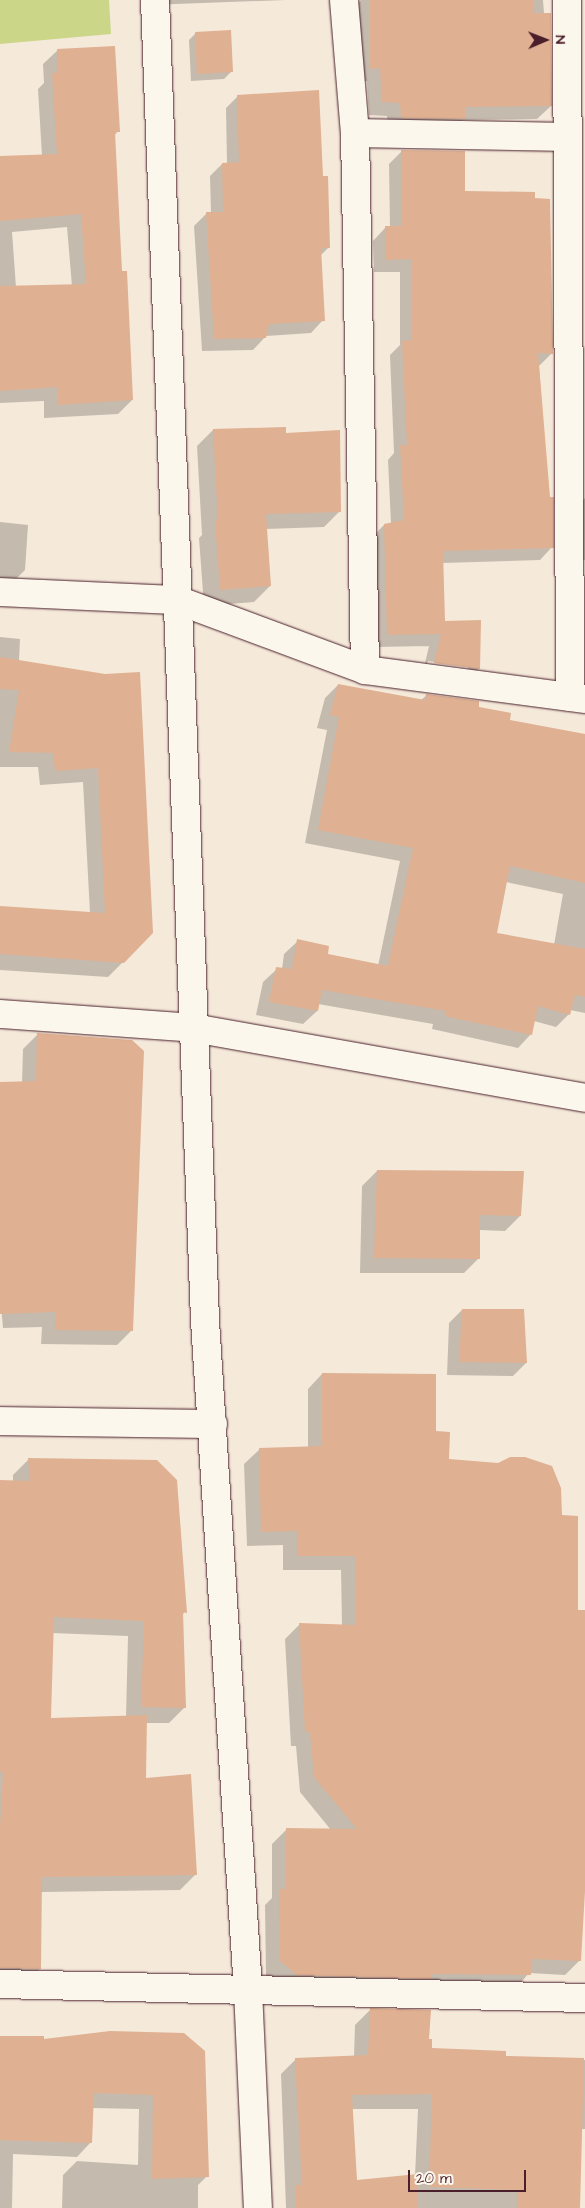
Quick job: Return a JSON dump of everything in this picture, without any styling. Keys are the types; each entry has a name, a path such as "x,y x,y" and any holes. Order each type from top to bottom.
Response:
{"street":[{"path":"154,0 205,1322 248,1990 258,2208"},
{"path":"344,0 355,133 365,670"},
{"path":"0,592 177,600 365,670 578,698 567,0"},
{"path":"355,133 568,137"},
{"path":"0,1014 193,1028 585,1098"},
{"path":"0,1421 212,1424"},
{"path":"0,1984 585,1998"}],"green space":[{"path":"0,0 109,0 111,34 0,44"}],"building":[{"path":"370,0 534,0 534,13 551,13 552,106 465,107 465,119 401,118 400,103 382,102 380,68 370,69"},
{"path":"231,30 233,72 197,74 195,32"},
{"path":"115,46 120,132 115,132 122,271 127,271 133,400 58,405 58,387 0,391 0,286 86,284 81,214 0,221 0,156 57,154 52,74 57,72 57,49"},
{"path":"319,90 323,176 328,176 330,248 321,248 325,321 269,324 266,338 214,339 206,212 223,212 222,163 239,162 237,95"},
{"path":"401,150 465,151 465,191 535,192 535,198 550,199 553,354 538,353 550,497 554,497 554,548 443,551 445,621 481,620 480,669 434,663 441,634 387,635 384,524 404,520 400,445 407,445 402,341 412,340 412,259 386,260 385,226 402,226"},
{"path":"286,427 286,433 340,430 341,512 266,514 271,586 220,590 215,520 218,520 213,429"},
{"path":"0,657 105,674 140,672 153,933 124,963 0,954 0,906 105,913 98,768 55,771 53,753 9,752 19,690 0,689"},
{"path":"338,684 425,700 426,694 479,701 479,707 511,713 510,720 585,734 585,883 510,866 497,933 585,949 585,997 575,995 570,1015 538,1006 532,1035 445,1016 446,1011 322,990 318,1011 269,1002 276,967 292,969 297,939 329,946 328,954 388,966 413,848 318,830 339,717 330,715"},
{"path":"37,1033 132,1040 144,1051 133,1331 55,1330 56,1312 0,1314 0,1082 36,1081"},
{"path":"377,1170 524,1171 521,1216 480,1215 480,1259 374,1258"},
{"path":"462,1309 524,1309 527,1363 459,1362"},
{"path":"322,1373 436,1374 436,1431 450,1432 449,1459 498,1463 510,1457 525,1457 552,1466 561,1488 562,1515 578,1516 578,1610 585,1610 585,1891 581,1961 531,1959 531,1975 432,1974 432,1979 297,1975 280,1961 279,1889 286,1889 286,1828 357,1829 314,1777 310,1732 305,1732 299,1623 356,1625 355,1556 297,1556 297,1531 261,1532 259,1448 322,1446"},
{"path":"28,1458 157,1460 177,1480 187,1613 183,1612 186,1708 141,1707 144,1621 54,1617 51,1718 147,1715 146,1778 191,1774 197,1875 42,1877 41,1969 0,1968 0,1828 3,1772 0,1772 0,1480 30,1481"},
{"path":"370,2008 431,2010 429,2039 432,2039 432,2048 506,2051 506,2056 584,2058 580,2208 517,2208 517,2190 429,2187 432,2094 352,2095 357,2180 418,2174 417,2208 296,2208 295,2185 302,2185 295,2058 368,2055"},
{"path":"110,2031 184,2033 205,2051 209,2177 152,2179 153,2095 94,2093 92,2143 0,2140 0,2036 44,2036 44,2039"}]}
